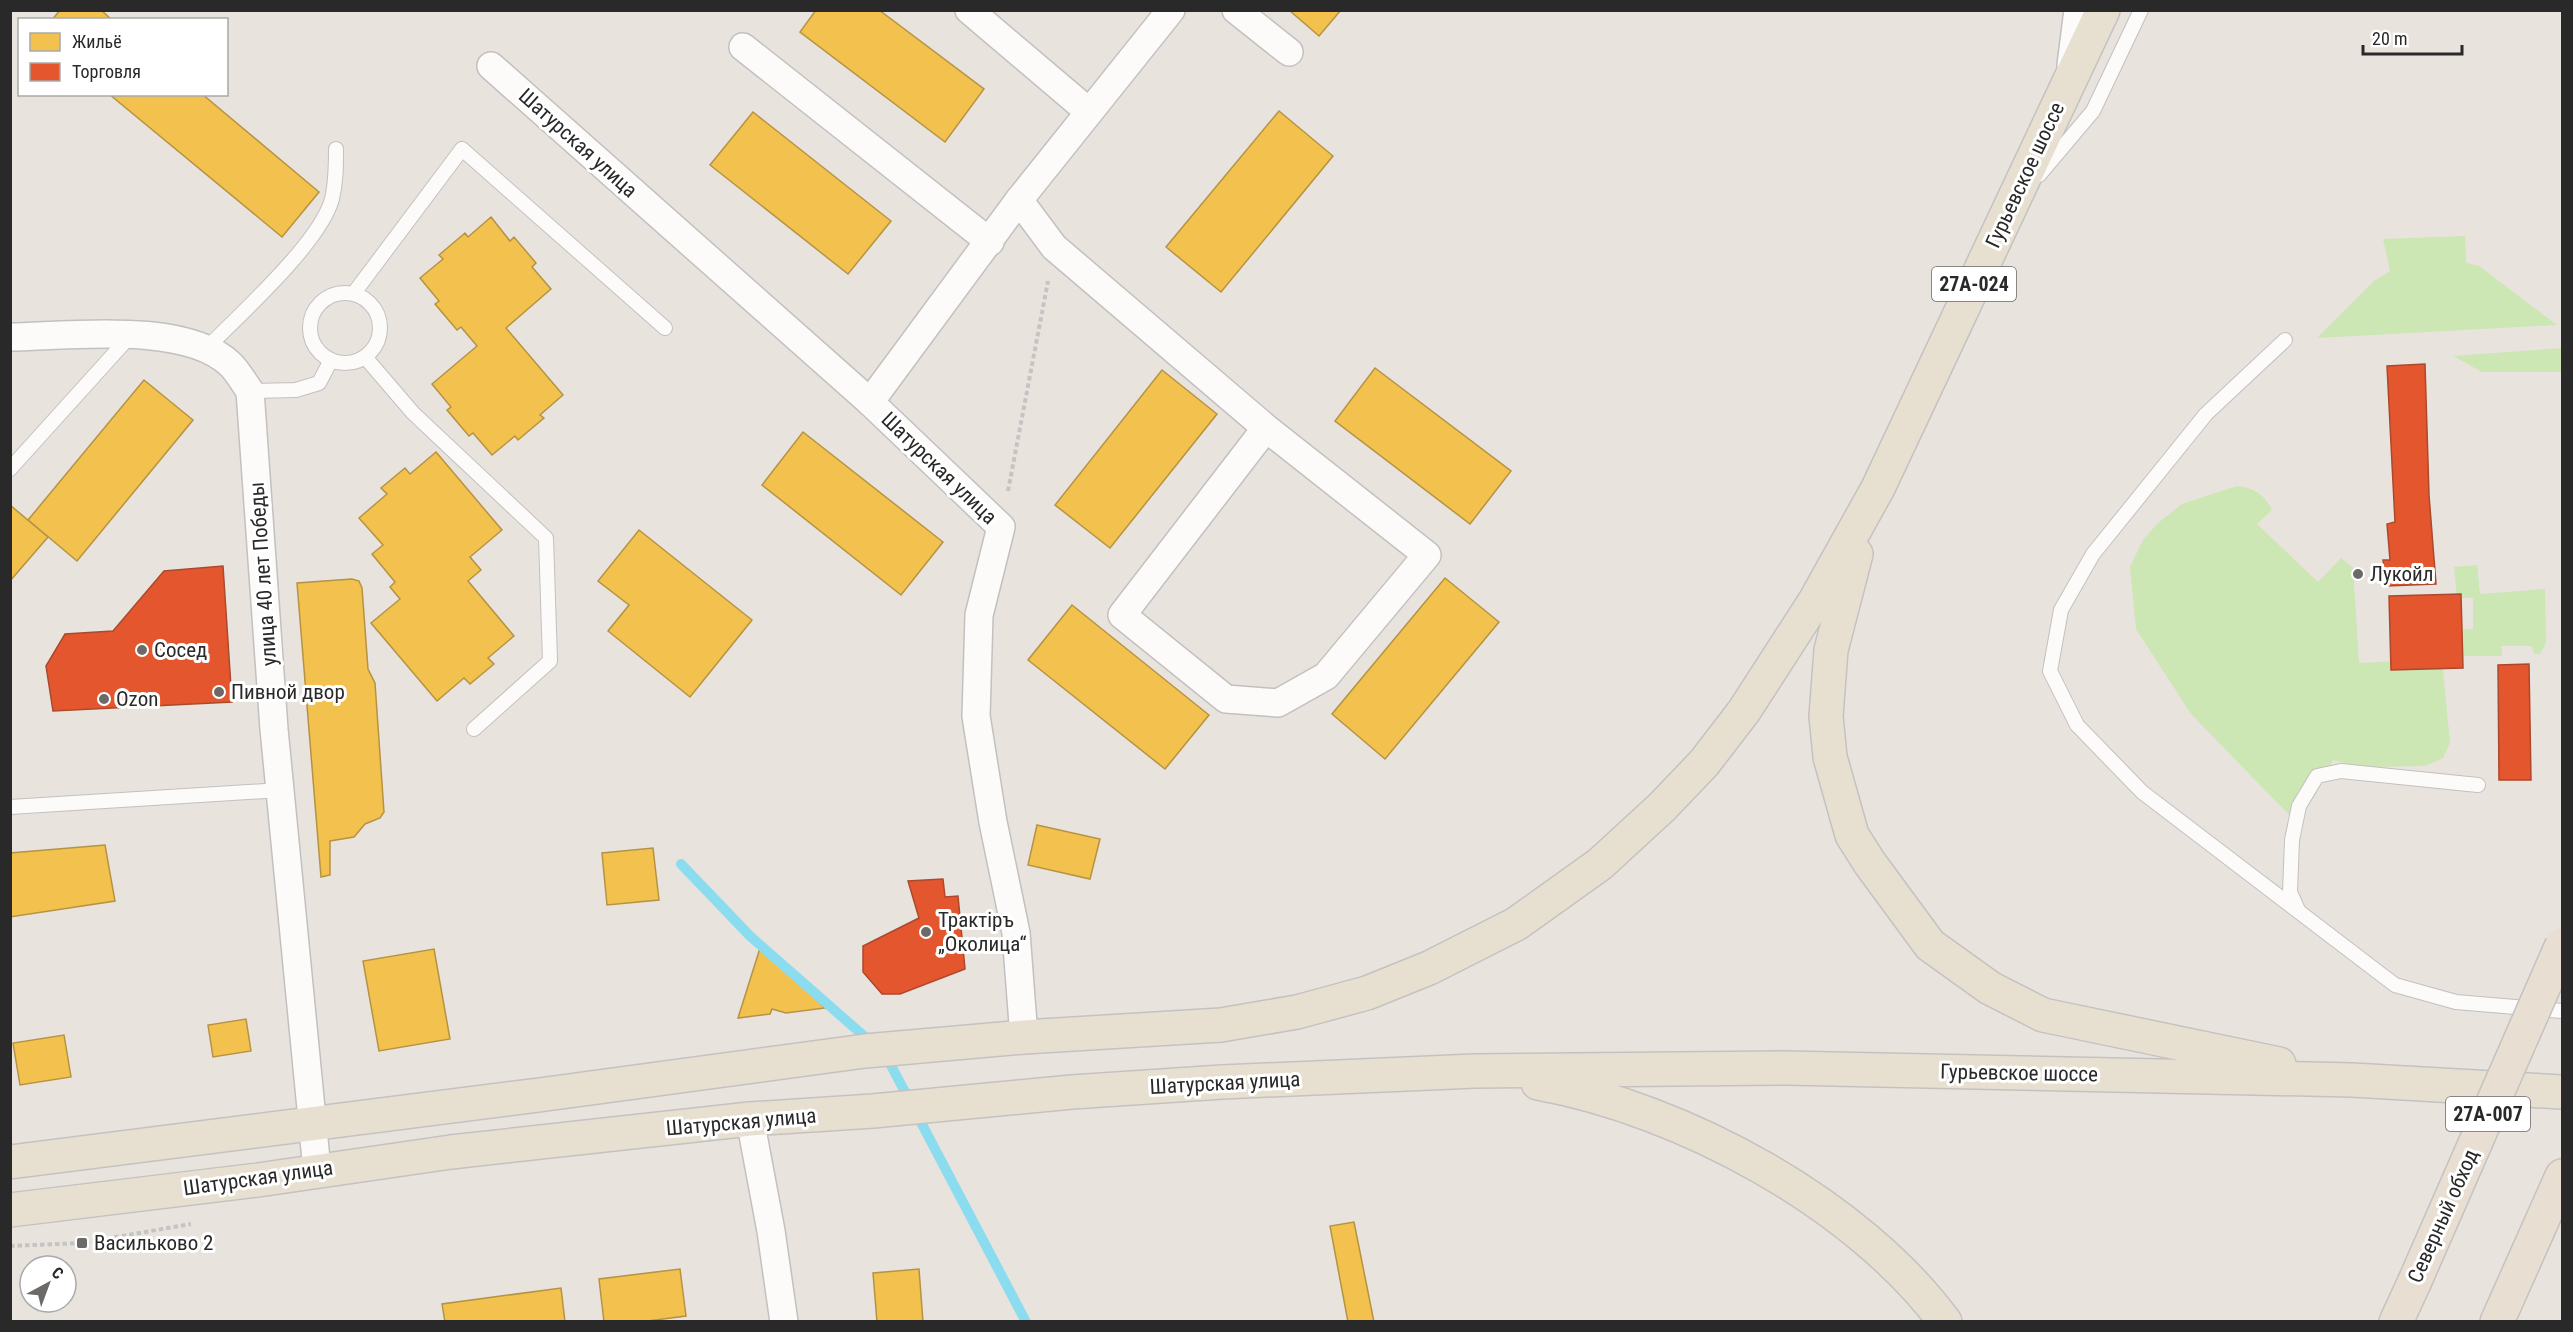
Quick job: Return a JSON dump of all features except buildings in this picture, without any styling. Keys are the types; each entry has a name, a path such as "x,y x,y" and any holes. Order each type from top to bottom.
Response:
{"highway":[{"name":"Северный обход","path":"2396,1322 2562,945"},
{"path":"2498,1321 2562,1176"}],"main road":[{"path":"2074,69 2080,10"},
{"name":"Гурьевское шоссе","path":"1870,503 2103,10"},
{"path":"10,1162 924,1044 1221,1025 1297,1012 1367,993 1419,972 1516,924 1600,864 1662,807 1704,763 1744,711 1810,610 1870,503"},
{"path":"1870,503 1831,650 1826,716 1830,757 1852,835 1930,945 1990,988 2043,1014 2352,1080"},
{"name":"Гурьевское шоссе","path":"1475,1071 1785,1068 2352,1080 2562,1092"},
{"path":"1475,1071 1563,1087 1654,1116 1750,1161 1811,1197 1857,1232 1904,1275 1945,1322"},
{"name":"Шатурская улица","path":"10,1210 258,1180 451,1152 750,1119 1222,1082 1475,1071"}],"street":[{"path":"969,10 1089,111"},
{"path":"870,402 1019,200 1171,10"},
{"path":"1236,10 1289,52"},
{"path":"743,47 990,242"},
{"name":"Шатурская улица","path":"491,66 870,402 1002,527 979,615 976,716 993,822 1016,933 1024,1036"},
{"path":"1019,200 1054,248 1266,428 1427,555 1326,675 1278,703 1226,699 1122,615 1266,428"},
{"path":"10,337 131,335 173,338 206,349 230,364 250,392"},
{"name":"улица 40 лет Победы","path":"250,392 274,729 317,1170"},
{"path":"750,1119 771,1231 784,1322"}],"lane":[{"path":"2009,211 2093,111 2141,10"},
{"path":"206,349 302,249 319,226 331,201 336,173 336,148"},
{"path":"354,293 462,149 664,328"},
{"path":"354,293 365,298 379,316 379,339 365,357 354,362 331,360 321,354 314,344 311,333 314,311 331,295 354,293"},
{"path":"10,469 131,335"},
{"path":"2285,340 2206,414 2093,554 2061,610 2050,670 2077,725 2142,792 2395,985 2456,1002 2562,1011"},
{"path":"365,357 413,413 546,538 550,662 474,729"},
{"path":"250,392 296,390 319,383 331,360"},
{"path":"2298,911 2290,892 2292,840 2299,806 2317,776 2341,771 2478,785"},
{"path":"10,807 281,790"}],"path":[{"path":"1002,527 1054,248"},
{"path":"10,1246 82,1243 195,1224"}],"green space":[{"path":"2465,236 2466,263 2479,266 2557,325 2317,338 2374,281 2390,271 2383,239"},
{"path":"2562,348 2562,372 2482,372 2453,356"},
{"path":"2237,486 2249,488 2266,500 2272,510 2257,524 2318,582 2341,558 2357,571 2354,582 2359,663 2442,659 2450,743 2443,758 2425,766 2360,767 2333,760 2314,797 2295,821 2191,714 2136,629 2130,567 2143,540 2158,523 2182,504"},
{"path":"2477,565 2480,594 2545,589 2546,643 2540,654 2534,654 2532,646 2501,646 2502,656 2459,656 2459,630 2473,629 2473,598 2457,598 2454,567"}],"waterway":[{"path":"681,864 750,936 873,1044"},
{"path":"885,1054 1026,1322"}],"place":[{"name":"Лукойл","path":"2358,574"},
{"name":"Сосед","path":"142,650"},
{"name":"Пивной двор","path":"219,692"},
{"name":"Ozon","path":"104,699"},
{"name":"Трактiръ „Околица“","path":"926,932"},
{"name":"Васильково 2","path":"82,1243"}]}
